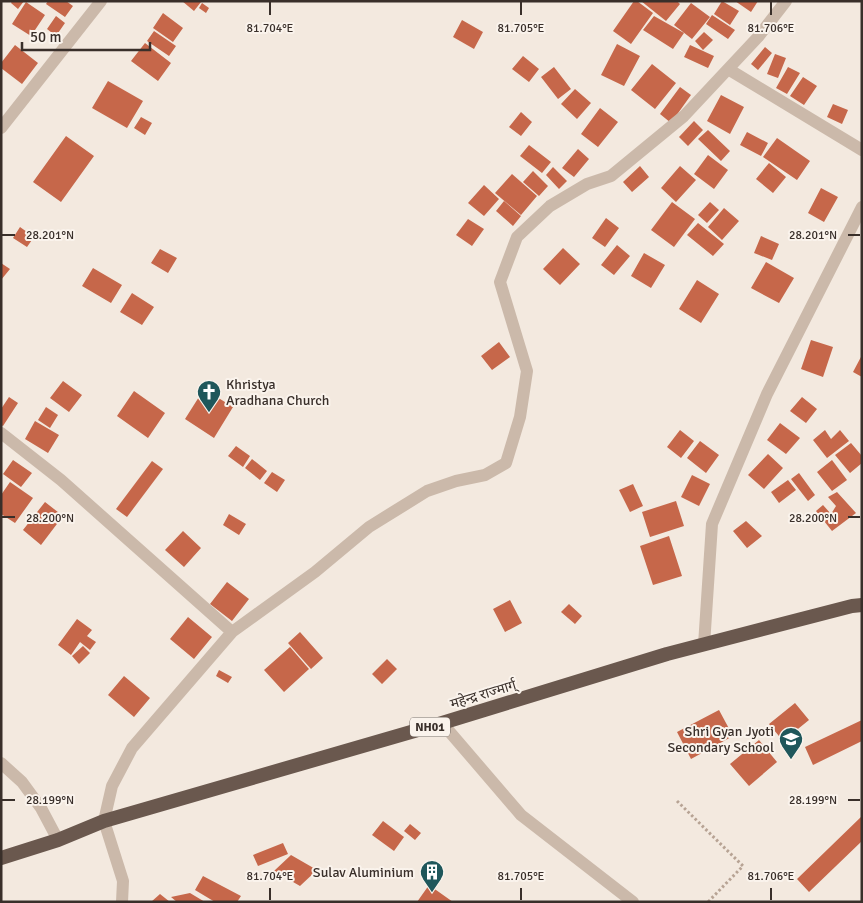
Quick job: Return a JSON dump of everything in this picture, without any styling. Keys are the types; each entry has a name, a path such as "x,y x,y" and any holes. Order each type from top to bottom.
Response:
{"highway":[{"name":"महेन्द्र राज्मार्ग्","path":"1,858 58,840 104,821 442,723 667,654 862,605"}],"street":[{"path":"1,128 101,1"},
{"path":"122,902 123,881 104,821 112,786 132,748 232,632 315,572 369,527 427,491 456,481 485,475 506,463 520,417 528,371 500,282 518,237 550,206 587,184 611,176 684,116 758,37 786,1"},
{"path":"728,69 862,150"},
{"path":"704,645 712,524 767,394 862,207"},
{"path":"1,433 61,480 232,632"},
{"path":"442,723 521,815 633,902"},
{"path":"1,763 22,782 41,808 58,840"}],"path":[{"path":"677,801 744,866 708,902"}],"building":[{"path":"12,1 24,1 18,9 11,3"},
{"path":"48,1 66,1 73,6 65,17 46,4"},
{"path":"182,1 199,1 201,2 194,11"},
{"path":"634,1 637,1 653,13 631,44 613,31"},
{"path":"641,1 677,1 680,4 666,21"},
{"path":"722,1 739,11 730,25 714,14"},
{"path":"735,1 758,1 751,12"},
{"path":"26,2 45,15 31,36 12,24"},
{"path":"202,3 209,8 206,13 199,8"},
{"path":"691,3 710,17 692,39 674,25"},
{"path":"163,13 183,28 173,42 153,28"},
{"path":"712,15 735,30 728,39 706,24"},
{"path":"56,16 65,23 56,36 47,29"},
{"path":"654,16 684,33 673,49 643,30"},
{"path":"462,20 483,32 474,49 453,37"},
{"path":"154,31 176,46 169,56 147,41"},
{"path":"704,32 713,40 703,50 695,41"},
{"path":"145,43 171,63 158,81 131,61"},
{"path":"617,44 640,56 624,86 601,75"},
{"path":"15,45 38,63 22,84 1,68 1,63"},
{"path":"690,45 714,56 708,68 684,57"},
{"path":"765,47 772,53 758,70 751,64"},
{"path":"775,54 786,58 778,78 767,74"},
{"path":"523,56 539,69 529,82 512,69"},
{"path":"652,64 676,83 655,109 631,90"},
{"path":"554,67 571,89 558,99 541,77"},
{"path":"788,67 800,73 787,94 776,88"},
{"path":"803,77 817,86 804,105 790,96"},
{"path":"108,81 143,101 127,128 92,108"},
{"path":"680,87 691,95 671,123 660,114"},
{"path":"575,89 591,103 577,119 561,104"},
{"path":"721,95 744,107 730,134 707,121"},
{"path":"833,104 848,110 842,124 827,117"},
{"path":"600,108 618,122 598,147 581,134"},
{"path":"521,112 532,122 521,136 509,127"},
{"path":"141,117 152,123 145,135 134,128"},
{"path":"694,121 703,130 688,146 679,137"},
{"path":"708,130 730,151 721,161 698,139"},
{"path":"747,132 768,143 761,156 740,145"},
{"path":"66,136 94,156 61,202 33,182"},
{"path":"777,138 810,161 797,180 763,157"},
{"path":"529,145 551,162 542,173 520,156"},
{"path":"578,149 589,159 574,177 562,168"},
{"path":"708,155 728,170 714,189 694,174"},
{"path":"769,163 786,177 773,193 756,179"},
{"path":"640,166 649,177 632,192 623,182"},
{"path":"680,166 696,180 676,202 661,188"},
{"path":"553,167 567,181 559,189 546,175"},
{"path":"533,171 548,186 539,196 523,182"},
{"path":"512,174 537,196 521,215 495,193"},
{"path":"484,185 499,199 484,216 468,203"},
{"path":"821,188 838,197 824,222 808,213"},
{"path":"504,201 521,216 513,226 496,211"},
{"path":"672,202 695,219 674,247 651,230"},
{"path":"710,202 719,210 707,223 698,215"},
{"path":"724,208 739,221 722,240 708,227"},
{"path":"606,218 619,228 605,247 592,238"},
{"path":"468,219 484,229 472,246 456,235"},
{"path":"698,223 724,244 713,256 687,235"},
{"path":"20,227 34,237 27,247 13,238"},
{"path":"761,236 779,244 772,260 754,253"},
{"path":"617,245 630,256 614,275 601,265"},
{"path":"563,248 580,264 560,285 543,269"},
{"path":"160,249 177,258 168,273 151,263"},
{"path":"644,253 665,265 651,288 631,276"},
{"path":"766,262 794,278 779,303 751,288"},
{"path":"1,263 10,269 1,280"},
{"path":"93,268 122,285 111,303 82,286"},
{"path":"697,280 719,294 701,323 679,309"},
{"path":"132,293 154,307 142,325 120,312"},
{"path":"811,340 833,347 823,377 801,369"},
{"path":"499,342 510,357 492,370 481,356"},
{"path":"862,355 862,377 853,372"},
{"path":"63,381 82,395 69,412 50,398"},
{"name":"Khristya Aradhana Church","path":"204,389 233,407 214,438 185,419"},
{"path":"134,391 165,413 148,438 117,416"},
{"path":"9,397 18,403 3,426 1,425 1,409"},
{"path":"802,397 817,409 806,423 790,411"},
{"path":"46,407 58,415 50,428 38,420"},
{"path":"35,421 59,435 48,453 25,439"},
{"path":"780,423 800,438 786,454 767,440"},
{"path":"680,430 694,441 681,458 667,447"},
{"path":"825,430 831,439 840,430 849,441 827,458 813,440"},
{"path":"700,441 719,455 706,473 687,458"},
{"path":"851,443 862,456 862,463 850,473 835,455"},
{"path":"236,446 250,456 243,467 228,456"},
{"path":"768,454 783,468 764,489 748,475"},
{"path":"252,459 267,471 260,480 245,468"},
{"path":"13,460 32,473 21,487 3,474"},
{"path":"832,460 847,480 832,491 817,472"},
{"path":"152,461 163,469 127,517 116,509"},
{"path":"272,472 285,480 277,492 264,483"},
{"path":"799,473 815,495 808,501 791,479"},
{"path":"692,475 710,484 699,506 681,497"},
{"path":"788,480 796,490 779,503 771,492"},
{"path":"10,482 33,498 15,523 1,514 1,495"},
{"path":"633,484 643,506 630,512 619,490"},
{"path":"837,492 856,513 832,531 816,511 823,505 831,514 836,506 828,497"},
{"path":"676,501 684,526 650,537 642,512"},
{"path":"45,502 63,516 41,545 23,530"},
{"path":"229,514 246,524 239,535 223,525"},
{"path":"746,521 762,536 747,548 733,531"},
{"path":"183,531 201,548 184,567 165,550"},
{"path":"669,536 682,576 653,585 640,546"},
{"path":"227,582 249,599 232,621 210,604"},
{"path":"510,600 522,623 505,632 493,609"},
{"path":"569,604 582,616 575,624 561,612"},
{"path":"188,617 212,637 194,659 170,639"},
{"path":"77,619 92,630 87,636 96,642 90,650 80,642 71,655 58,645"},
{"path":"300,632 323,658 311,669 288,643"},
{"path":"83,646 90,653 79,664 72,656"},
{"path":"290,647 309,669 284,692 264,670"},
{"path":"387,659 397,669 382,684 372,674"},
{"path":"219,670 232,677 228,683 216,676"},
{"path":"124,676 150,698 134,717 108,695"},
{"path":"795,703 809,720 783,741 769,724"},
{"path":"719,710 733,736 691,759 677,732"},
{"path":"862,720 862,741 813,765 805,747"},
{"path":"759,740 777,762 749,786 730,764"},
{"path":"862,816 862,841 809,892 797,879"},
{"path":"383,821 404,837 394,851 372,835"},
{"path":"410,824 421,833 415,840 404,831"},
{"path":"283,843 288,854 258,866 253,855"},
{"path":"291,855 317,870 300,886 274,871"},
{"path":"203,876 241,896 237,902 215,902 195,890"},
{"name":"Sulav Aluminium","path":"429,885 453,902 417,902"},
{"path":"190,893 205,902 177,902 171,897"},
{"path":"160,894 170,902 151,902"}],"place":[{"name":"Khristya Aradhana Church","path":"209,413"},
{"name":"Shri Gyan Jyoti Secondary School","path":"791,760"},
{"name":"Sulav Aluminium","path":"432,893"}]}
